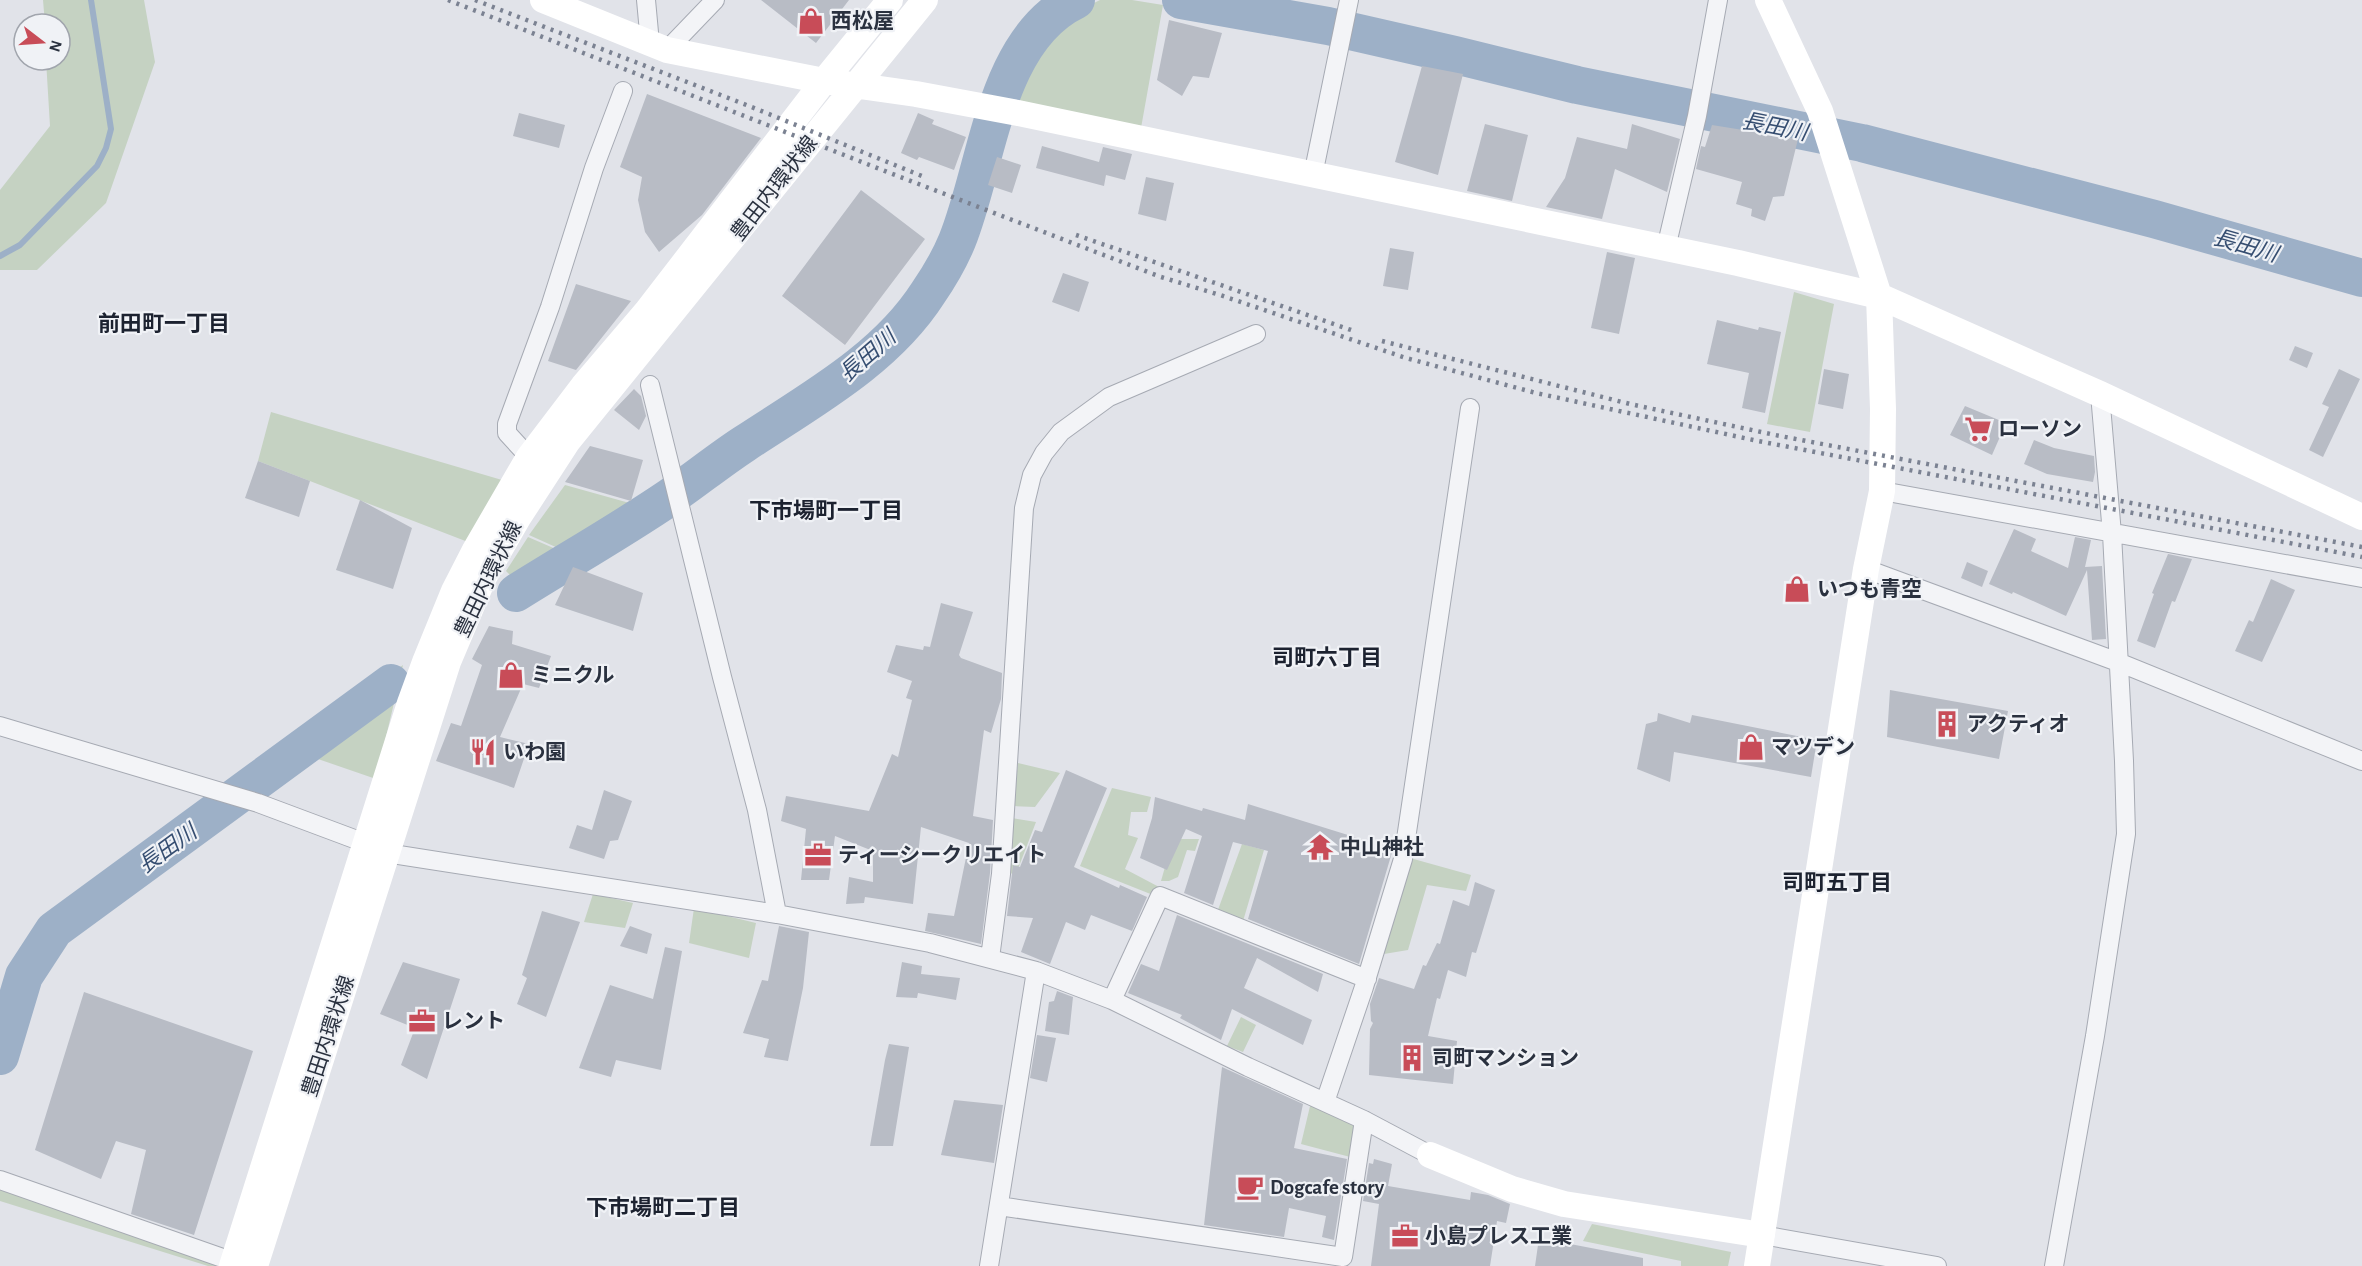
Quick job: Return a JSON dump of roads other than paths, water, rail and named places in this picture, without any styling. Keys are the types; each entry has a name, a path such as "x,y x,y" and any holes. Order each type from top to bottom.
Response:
{"street":[{"path":"543,0 659,46 824,81 1018,113 1666,248 1879,296 2100,394 2362,517"},
{"path":"645,0 659,46"},
{"path":"659,46 715,0"},
{"name":"豊田内環状線","path":"249,1265 375,848 410,703 440,623 474,550 529,457 890,0"},
{"name":"豊田内環状線","path":"375,848 484,577 518,518 568,441 925,0"},
{"path":"1666,248 1697,116 1718,0"},
{"path":"1757,1266 1866,569 1882,491 1883,409 1879,296 1820,111 1768,0"},
{"path":"1313,175 1347,9"},
{"path":"529,457 507,433 507,424 550,307 594,168 623,91"},
{"path":"990,958 1002,874 1024,508 1032,475 1044,453 1061,432 1109,397 1256,334"},
{"path":"650,385 757,810 777,914"},
{"path":"2054,1266 2095,1036 2115,892 2126,834 2112,534 2100,394"},
{"path":"1325,1102 1367,979 1403,859 1470,408"},
{"path":"1882,491 2362,578"},
{"path":"1866,569 2118,662 2362,761"},
{"path":"0,726 258,803 375,848 777,914 930,943 990,958 1036,971 1112,1000 1248,1067 1364,1120 1430,1155 1512,1189 1563,1204 1762,1235 1937,1266"},
{"path":"1112,1000 1160,896 1367,979"},
{"path":"989,1266 1036,971"},
{"path":"999,1206 1343,1257 1364,1120"},
{"path":"0,1180 249,1265"}],"waterway":[{"path":"0,256 20,245 97,166 106,148 111,129 91,0"},
{"name":"長田川","path":"516,593 670,497 734,450 844,378 890,339 928,293 954,247 968,210 997,107 1010,73 1027,43 1049,18 1076,0"},
{"name":"長田川","path":"1181,0 1328,26 1577,85 1862,143 2154,219 2362,278"},
{"name":"長田川","path":"0,1056 24,976 54,930 391,683"}],"railway":[{"path":"448,0 1161,277 1406,358 1536,393 1758,441 2362,557"},
{"path":"475,0 922,176"},
{"path":"1076,235 1354,331"},
{"path":"1382,341 1630,404 1775,435 2362,547"}],"place":[{"name":"西松屋","path":"811,21"},
{"name":"ローソン","path":"1978,429"},
{"name":"いつも青空","path":"1797,589"},
{"name":"ミニクル","path":"511,675"},
{"name":"アクティオ","path":"1947,724"},
{"name":"マツデン","path":"1751,747"},
{"name":"いわ園","path":"483,752"},
{"name":"中山神社","path":"1320,847"},
{"name":"ティーシークリエイト","path":"818,855"},
{"name":"レント","path":"422,1021"},
{"name":"司町マンション","path":"1412,1058"},
{"name":"Dogcafe story","path":"1250,1187"},
{"name":"小島プレス工業","path":"1405,1236"}],"district":[{"name":"前田町一丁目","path":"164,323"},
{"name":"下市場町一丁目","path":"826,510"},
{"name":"司町六丁目","path":"1327,657"},
{"name":"司町五丁目","path":"1837,882"},
{"name":"下市場町二丁目","path":"663,1207"}]}
